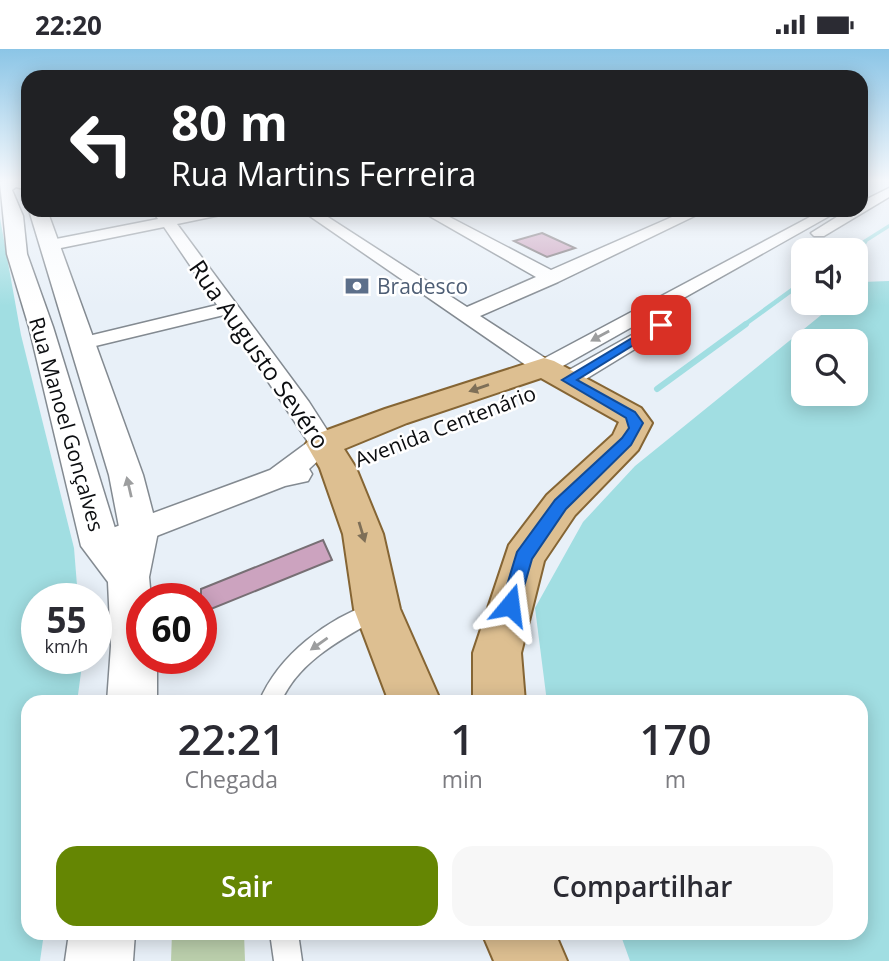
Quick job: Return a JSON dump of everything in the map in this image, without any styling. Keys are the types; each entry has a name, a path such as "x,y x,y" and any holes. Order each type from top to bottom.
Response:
{"main road":[{"name":"Avenida Centenário","path":"331,456 424,430 556,373"},
{"path":"499,695 497,653 524,557 561,505 626,442 636,428 631,415 556,373"},
{"name":"Rua Augusto Sevéro","path":"331,456 363,534 377,609 412,695"}],"street":[{"name":"Rua Manoel Gonçalves","path":"13,222 8,256 30,293 60,396 114,561 134,646 132,695"},
{"name":"Rua Manoel Gonçalves","path":"42,222 126,475 139,531"},
{"path":"51,245 142,222"},
{"name":"Rua Augusto Sevéro","path":"168,222 300,407 331,456"},
{"path":"324,222 556,373"},
{"path":"448,222 552,278"},
{"path":"465,315 552,278 669,222"},
{"name":"Avenida Centenário","path":"556,373 715,274 811,222"},
{"name":"Avenida Centenário","path":"556,373 737,281 839,222"},
{"path":"715,274 737,281"},
{"path":"30,293 65,287"},
{"path":"83,343 228,308"},
{"path":"60,396 97,388"},
{"name":"Avenida Centenário","path":"114,561 139,531 331,456"},
{"path":"99,961 102,940"}],"lane":[{"path":"273,695 281,678 307,653 377,609"},
{"path":"285,940 288,961"}],"green space":[{"path":"172,940 244,940 245,961 171,961"}],"water":[{"path":"0,222 21,335 74,548 77,583 21,583 21,674 81,674 78,695 21,695 21,940 43,940 40,961 0,961"},
{"path":"889,281 889,961 630,961 622,940 868,940 868,695 546,695 535,608 583,522 635,466 791,339 791,406 868,406 868,329 804,329 821,315 868,315 868,282"}],"building":[{"path":"542,233 575,248 547,257 514,241"},
{"path":"323,540 332,560 217,607 216,583"}],"waterway":[{"path":"868,239 889,226"},
{"path":"744,325 791,291"},
{"path":"657,389 746,324"}],"place":[{"name":"Bradesco","path":"357,286"}],"route":[{"path":"510,605 524,557 561,505 626,442 636,428 631,415 568,380 661,325"}]}
